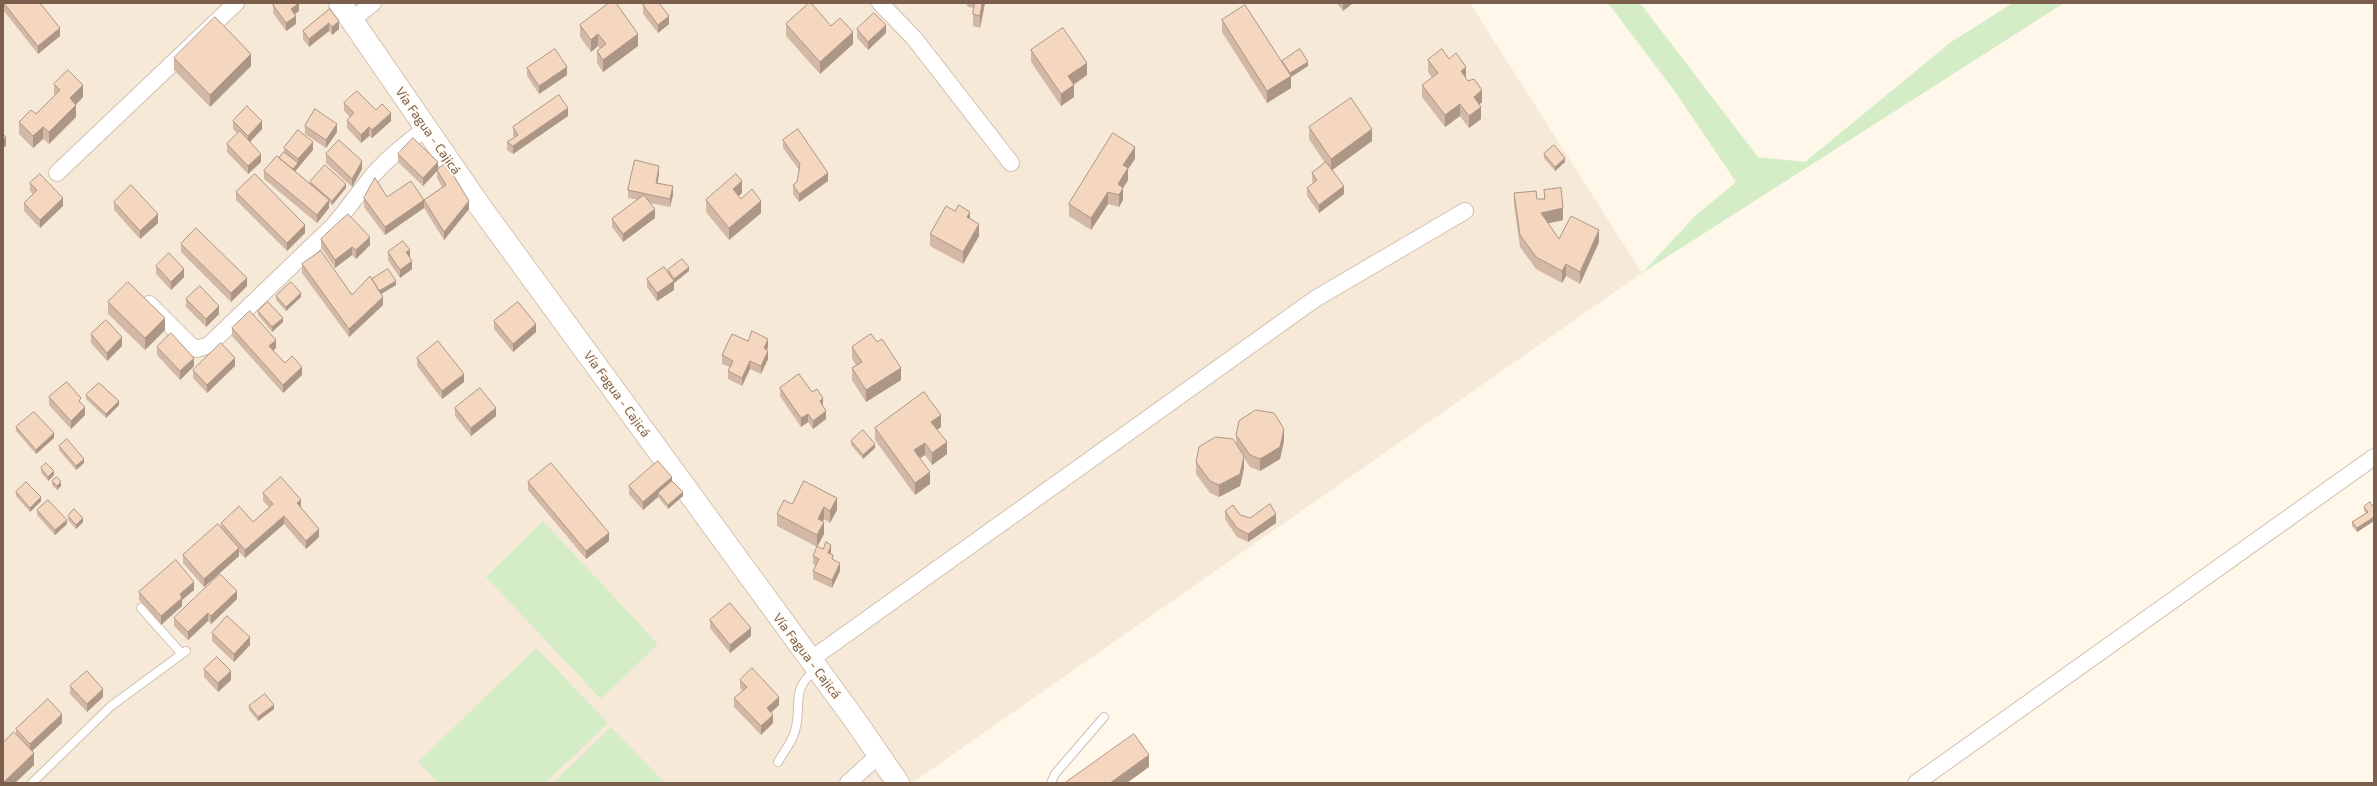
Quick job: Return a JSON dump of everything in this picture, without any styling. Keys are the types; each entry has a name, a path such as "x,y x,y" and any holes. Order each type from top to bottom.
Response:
{"street":[{"path":"56,173 236,3"},
{"path":"346,11 373,3"},
{"path":"880,3 918,44 1010,164"},
{"name":"Vía Fagua - Cajicá","path":"346,11 426,128 813,665 857,723 878,756 898,783"},
{"path":"141,296 190,345 197,349 209,345 333,226 350,208 375,172 401,147 426,128"},
{"path":"813,665 1315,299 1465,211"},
{"path":"1916,783 2374,457"},
{"path":"848,783 878,756"}],"lane":[{"path":"32,783 111,706 184,653 141,608"},
{"path":"778,762 794,733 798,716 798,696 813,665"},
{"path":"1051,783 1055,774 1104,717"}],"shaded area":[{"path":"3,3 1470,3 1642,273 912,783 3,783"}],"green space":[{"path":"1608,3 1640,3 1758,157 1805,162 1951,42 2013,3 2064,3 1642,273 1696,215 1736,182 1676,93"},
{"path":"543,521 658,644 601,699 486,577"},
{"path":"536,648 608,723 545,783 439,783 418,762"},
{"path":"611,727 665,783 553,783"}],"building":[{"path":"4,3 40,3 60,28 38,46"},
{"path":"276,3 299,3 291,9 296,16 286,23 273,5"},
{"path":"609,3 616,3 638,34 603,60 597,51 606,44 598,34 591,40 580,25"},
{"path":"646,3 659,3 669,16 658,25 643,5"},
{"path":"809,3 811,3 831,26 840,18 853,32 820,62 786,24"},
{"path":"975,3 982,3 980,16 973,14"},
{"path":"1245,5 1291,76 1267,91 1222,20"},
{"path":"330,9 339,21 332,27 329,23 309,39 303,31"},
{"path":"874,13 886,25 868,42 857,29"},
{"path":"215,17 251,54 210,95 174,58"},
{"path":"1063,28 1087,63 1068,76 1074,85 1061,94 1031,50"},
{"path":"555,49 567,67 539,86 527,68"},
{"path":"1300,49 1308,62 1290,73 1282,61"},
{"path":"1442,49 1449,59 1456,53 1466,67 1461,71 1468,81 1474,79 1482,90 1474,97 1481,107 1469,116 1460,104 1445,115 1422,85 1438,73 1428,60"},
{"path":"68,70 83,85 70,98 76,105 49,132 43,127 33,136 19,122 31,110 36,114 60,90 54,84"},
{"path":"357,91 376,110 382,104 391,113 372,130 369,127 361,135 347,120 354,113 344,103"},
{"path":"559,95 568,108 513,146 507,142 518,135 513,127"},
{"path":"1351,98 1372,129 1331,159 1309,127"},
{"path":"247,106 262,121 248,136 233,121"},
{"path":"315,109 337,124 326,140 305,126"},
{"path":"798,129 828,173 799,194 793,185 797,182 800,164 783,140"},
{"path":"298,130 313,142 298,159 284,148"},
{"path":"240,131 261,154 248,166 227,144"},
{"path":"1113,133 1135,147 1123,165 1128,168 1118,184 1123,188 1119,195 1108,192 1091,218 1069,204"},
{"path":"413,138 438,162 423,178 398,154"},
{"path":"339,140 362,161 352,179 326,154"},
{"path":"1554,145 1565,158 1555,167 1544,154"},
{"path":"284,152 298,163 293,169 279,158"},
{"path":"277,156 329,200 317,215 264,171"},
{"path":"635,160 659,166 656,183 673,186 670,199 628,190"},
{"path":"1326,162 1344,186 1319,205 1307,188 1317,180 1312,173"},
{"path":"446,163 469,201 444,232 424,200 446,185 437,170"},
{"path":"325,165 346,184 332,201 310,182"},
{"path":"40,174 63,198 40,220 24,203 37,190 30,183"},
{"path":"255,174 305,225 287,243 236,192"},
{"path":"736,174 742,181 733,189 741,199 752,189 761,201 729,228 706,200"},
{"path":"375,178 387,197 411,181 424,200 385,227 364,198"},
{"path":"131,185 158,214 140,231 114,202"},
{"path":"1561,188 1563,208 1541,213 1559,239 1571,216 1599,230 1580,272 1566,264 1562,271 1536,257 1520,235 1514,193 1536,191 1537,199 1545,199 1544,190"},
{"path":"644,195 655,209 623,234 612,219"},
{"path":"959,205 970,212 967,217 979,224 963,252 930,234 946,206 955,211"},
{"path":"348,214 370,237 356,250 352,247 335,260 321,239"},
{"path":"196,228 247,278 231,293 181,244"},
{"path":"403,241 410,250 406,252 412,261 400,270 388,252"},
{"path":"321,251 352,295 370,276 383,297 349,329 302,264"},
{"path":"169,253 184,269 171,282 156,266"},
{"path":"682,259 689,267 674,279 668,270"},
{"path":"664,267 674,281 657,293 647,279"},
{"path":"388,269 396,281 379,291 372,279"},
{"path":"128,282 165,318 145,338 108,302"},
{"path":"291,282 301,293 286,307 276,296"},
{"path":"200,286 219,306 206,319 186,299"},
{"path":"268,302 283,318 272,327 258,311"},
{"path":"518,302 536,324 513,344 494,321"},
{"path":"250,311 276,340 269,346 285,363 292,356 302,367 283,385 232,328"},
{"path":"106,320 122,337 107,353 91,334"},
{"path":"752,331 768,339 764,348 768,351 761,366 750,361 742,378 728,371 733,361 722,355 732,334 748,341"},
{"path":"171,333 194,358 180,371 157,347"},
{"path":"871,334 877,342 882,339 901,368 866,390 852,368 862,362 852,347"},
{"path":"438,341 464,374 442,391 417,358"},
{"path":"221,343 235,358 207,385 193,370"},
{"path":"799,374 812,392 817,389 823,398 820,401 826,411 813,421 808,414 801,418 780,388"},
{"path":"67,382 81,398 79,401 85,407 71,421 49,397"},
{"path":"99,383 119,401 106,414 86,395"},
{"path":"480,388 496,408 471,428 455,408"},
{"path":"924,392 941,415 931,422 947,442 932,453 925,443 914,450 930,472 915,483 875,428"},
{"path":"1256,410 1274,413 1284,429 1280,447 1260,459 1250,455 1236,435 1239,421"},
{"path":"34,412 54,433 36,450 16,427"},
{"path":"863,430 875,444 863,455 851,441"},
{"path":"1216,437 1233,439 1244,456 1240,474 1219,485 1210,481 1196,462 1199,447"},
{"path":"67,439 84,459 76,466 59,446"},
{"path":"658,461 672,477 643,502 629,486"},
{"path":"46,463 54,471 48,477 41,468"},
{"path":"551,463 609,533 586,551 528,482"},
{"path":"57,477 61,482 57,486 52,481"},
{"path":"281,477 301,500 297,503 319,529 306,541 284,516 245,550 221,523 239,506 253,522 273,504 263,493"},
{"path":"672,481 683,492 668,505 658,493"},
{"path":"804,481 837,498 830,511 824,507 818,519 824,522 817,535 777,514 784,500 792,504"},
{"path":"26,482 41,497 30,508 16,492"},
{"path":"48,500 67,520 55,530 37,510"},
{"path":"2370,502 2374,508 2374,517 2357,528 2352,522 2368,512 2364,507"},
{"path":"1270,504 1276,514 1248,534 1237,528 1225,511 1233,505 1240,515 1250,518"},
{"path":"74,509 83,518 76,525 68,516"},
{"path":"218,524 239,548 204,579 183,555"},
{"path":"826,542 831,545 828,553 833,555 832,559 840,563 832,580 813,571 819,559 813,556 817,546 823,549"},
{"path":"176,560 194,582 180,594 182,598 161,616 139,592"},
{"path":"220,574 237,591 211,616 208,613 188,632 174,618"},
{"path":"730,603 751,628 730,645 710,620"},
{"path":"227,616 250,637 234,654 212,633"},
{"path":"217,657 231,671 218,683 204,669"},
{"path":"752,668 779,697 767,708 773,715 761,726 734,698 747,687 740,680"},
{"path":"87,671 103,689 87,704 70,686"},
{"path":"265,694 274,705 258,717 249,706"},
{"path":"48,699 62,714 30,744 16,729"},
{"path":"14,732 34,753 3,783 3,743"},
{"path":"1134,734 1149,755 1110,783 1065,783"}]}
